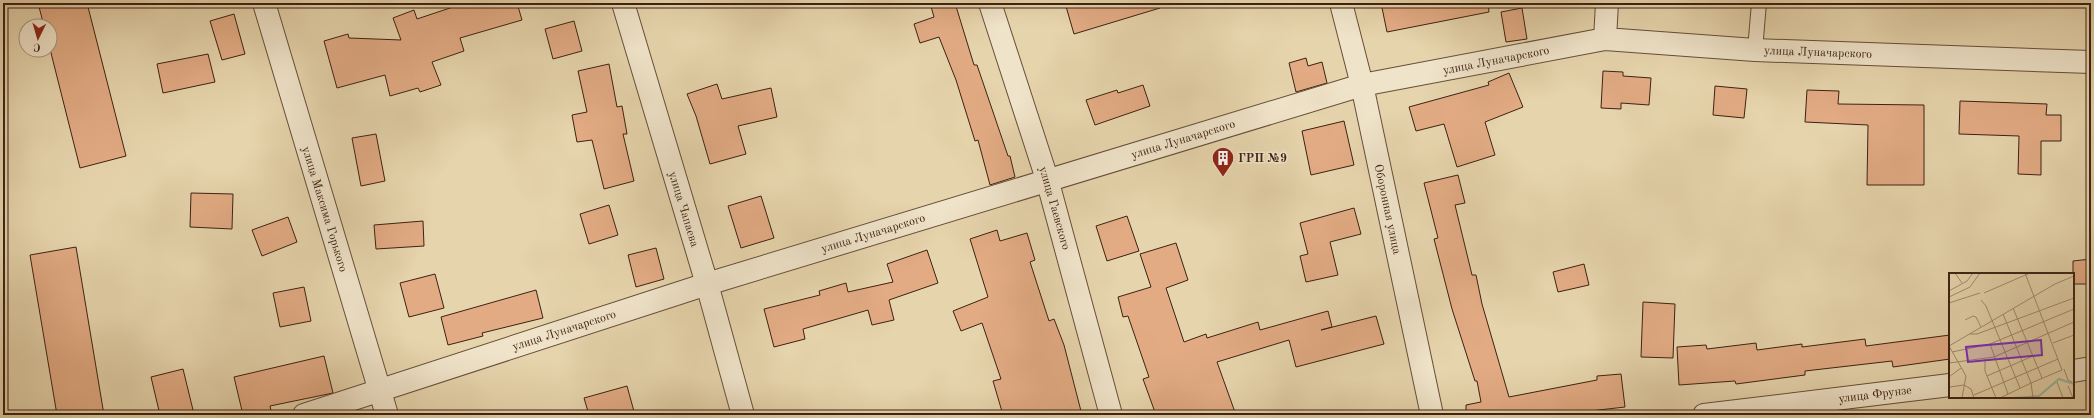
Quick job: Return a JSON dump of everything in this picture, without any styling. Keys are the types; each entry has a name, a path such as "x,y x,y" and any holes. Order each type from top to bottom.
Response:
{"street":[{"name":"улица Максима Горького","path":"265,3 387,415"},
{"name":"улица Чапаева","path":"623,3 706,284 742,415"},
{"name":"улица Гаевского","path":"990,3 1048,179 1111,415"},
{"name":"Оборонная улица","path":"1341,3 1362,85 1432,415"},
{"path":"1605,39 1607,3"},
{"name":"улица Луначарского","path":"304,415 706,284 1362,85 1605,39 1756,50 2091,62"},
{"path":"2074,371 2091,368"},
{"name":"улица Фрунзе","path":"1704,415 1949,385"}],"lane":[{"path":"1756,50 1759,3"}],"building":[{"path":"38,3 87,3 126,156 80,168 52,58 58,58 58,18 42,18"},
{"path":"465,3 517,3 522,20 460,38 464,51 432,62 441,85 420,92 418,88 390,96 385,75 337,88 324,41 348,34 349,38 401,40 393,18 414,10 417,19"},
{"path":"930,3 955,3 974,65 977,65 1008,156 1010,156 1015,177 990,185 978,140 975,141 956,80 939,37 920,43 914,24 934,17"},
{"path":"1065,3 1159,3 1160,8 1074,34"},
{"path":"1381,3 1488,3 1489,12 1387,32"},
{"path":"1522,8 1527,39 1506,42 1501,12"},
{"path":"234,14 245,54 222,60 210,21"},
{"path":"574,21 582,51 553,59 545,29"},
{"path":"208,54 215,82 163,93 157,64"},
{"path":"1306,58 1308,66 1322,62 1327,83 1296,92 1289,63"},
{"path":"609,64 617,107 622,106 627,134 623,134 634,181 604,189 592,140 577,142 572,115 587,112 578,71"},
{"path":"1603,71 1623,72 1623,76 1651,78 1649,105 1621,103 1621,109 1601,108"},
{"path":"1509,73 1523,107 1485,122 1495,155 1457,167 1444,124 1416,131 1409,107 1489,85 1488,82"},
{"path":"717,84 722,99 771,88 777,117 738,126 746,154 710,164 696,116 687,94"},
{"path":"1143,85 1150,106 1095,125 1086,100 1117,90 1118,93"},
{"path":"1715,86 1747,89 1744,118 1713,115"},
{"path":"1807,90 1839,91 1838,104 1924,105 1924,185 1867,185 1868,125 1805,122"},
{"path":"1960,101 2047,104 2046,115 2061,115 2061,141 2041,141 2041,175 2018,174 2019,136 1959,134"},
{"path":"1344,121 1354,165 1311,175 1302,131"},
{"path":"376,134 385,181 361,186 352,138"},
{"path":"1458,175 1465,203 1455,205 1472,275 1476,275 1482,304 1509,397 1597,380 1597,376 1621,374 1625,407 1590,411 1590,415 1466,415 1466,405 1481,402 1477,381 1475,381 1452,309 1434,239 1438,238 1424,183"},
{"path":"191,193 233,194 232,229 190,227"},
{"path":"761,196 774,238 741,248 728,206"},
{"path":"609,205 618,235 589,244 580,214"},
{"path":"1354,208 1361,234 1330,242 1338,275 1306,282 1300,256 1308,254 1300,223"},
{"path":"1127,216 1139,251 1107,261 1096,226"},
{"path":"288,217 297,242 262,256 252,230"},
{"path":"423,221 424,246 376,249 374,225"},
{"path":"997,230 1000,241 1027,233 1035,260 1030,262 1049,321 1054,319 1064,345 1082,415 1003,415 993,381 1001,379 982,323 961,331 953,311 988,297 970,239"},
{"path":"1176,243 1188,280 1166,288 1184,342 1206,334 1207,338 1258,322 1260,330 1328,311 1332,327 1321,330 1376,316 1384,344 1296,367 1289,340 1217,362 1236,415 1156,415 1143,379 1149,377 1128,316 1123,317 1118,297 1151,287 1140,254"},
{"path":"76,247 104,415 57,415 30,255"},
{"path":"656,248 664,279 636,287 628,255"},
{"path":"927,250 938,283 889,300 894,320 872,325 868,310 803,329 805,339 774,347 764,309 820,295 819,291 846,283 848,292 893,282 887,264"},
{"path":"2091,259 2091,284 2074,284 2073,261"},
{"path":"1584,264 1589,285 1558,292 1553,272"},
{"path":"435,274 444,308 409,317 400,283"},
{"path":"304,287 311,321 280,327 273,293"},
{"path":"536,290 543,318 482,333 483,336 448,345 441,317"},
{"path":"1643,302 1675,304 1673,358 1641,357"},
{"path":"1949,335 1949,359 1893,367 1892,361 1805,371 1805,375 1736,384 1735,381 1679,385 1677,347 1706,345 1707,349 1756,343 1757,350 1802,344 1802,347 1865,339 1866,346"},
{"path":"324,356 333,393 270,406 272,415 243,415 234,377"},
{"path":"183,369 193,410 174,415 160,415 151,377"},
{"path":"627,386 635,415 589,415 584,398"}],"place":[{"name":"ГРП №9","path":"1223,178"}]}
